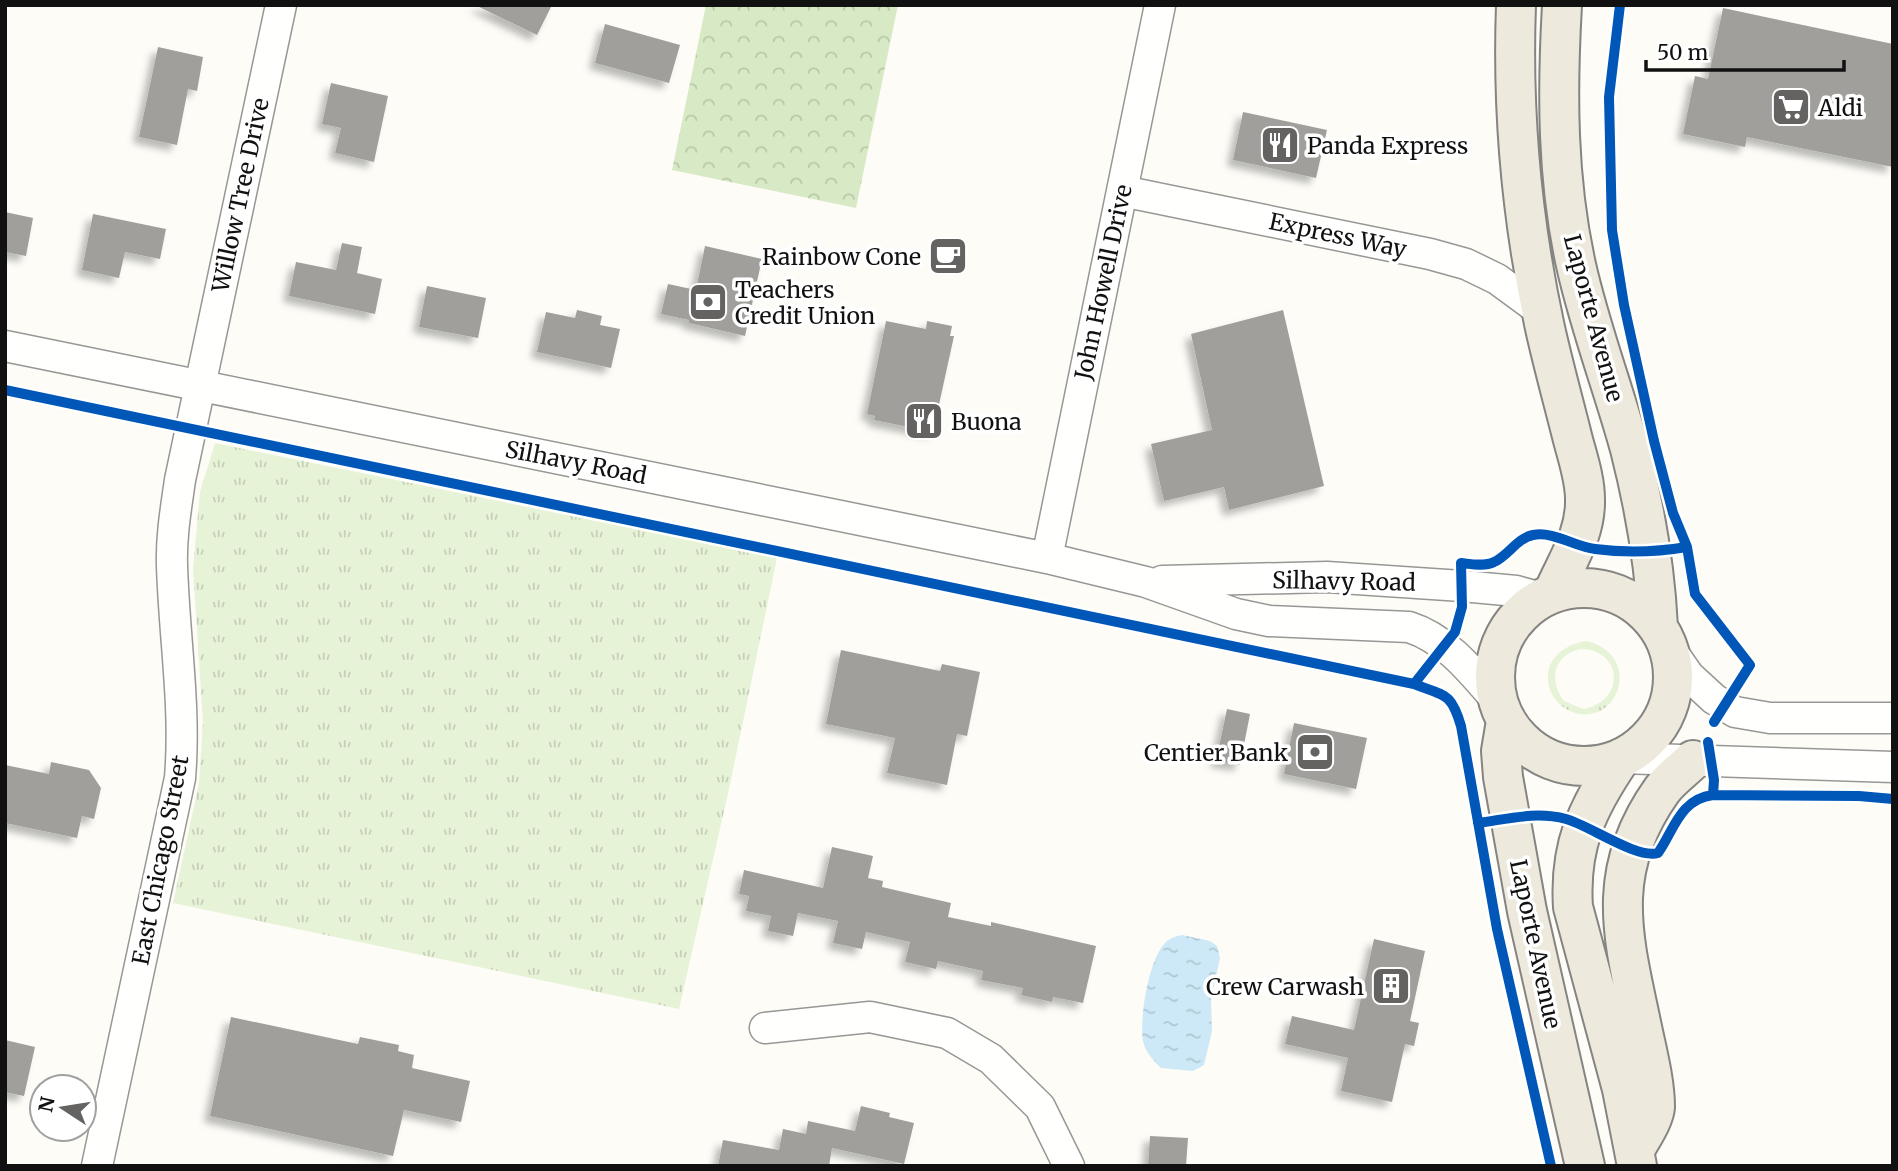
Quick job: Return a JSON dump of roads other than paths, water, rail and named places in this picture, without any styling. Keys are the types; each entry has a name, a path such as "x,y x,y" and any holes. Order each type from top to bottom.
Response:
{"main road":[{"name":"Laporte Avenue","path":"1516,5 1520,168 1526,223 1542,312 1581,470 1585,499 1578,544 1547,596"},
{"name":"Laporte Avenue","path":"1562,5 1559,126 1568,218 1588,311 1629,447 1647,520 1662,635"},
{"path":"1572,588 1611,592 1630,600 1646,612 1662,635 1673,669 1671,695 1662,720 1646,741 1620,758 1598,765 1582,766 1552,760 1526,745 1502,712 1495,678 1498,654 1507,632 1522,613 1547,596 1572,588"},
{"name":"Laporte Avenue","path":"1502,712 1503,776 1527,911 1585,1166"},
{"name":"Laporte Avenue","path":"1620,758 1605,781 1583,827 1574,854 1573,907 1622,1089 1636,1158"},
{"path":"1636,1158 1655,1109 1646,1047 1623,935 1623,876 1632,848 1663,789 1693,760"}],"street":[{"name":"Willow Tree Drive","path":"199,385 282,5"},
{"name":"John Howell Drive","path":"1047,558 1160,5"},
{"name":"Express Way","path":"1122,191 1430,254 1466,264 1497,279 1542,312"},
{"name":"Silhavy Road","path":"5,346 1047,558 1146,582 1236,614 1269,621 1393,625 1425,632 1444,645 1502,712"},
{"name":"East Chicago Street","path":"97,1166 180,778 182,718 172,563 180,480 199,385"},
{"name":"Silhavy Road","path":"1146,582 1327,577 1462,586 1547,596"},
{"path":"1662,635 1689,677 1714,699 1735,712 1770,718 1893,718"},
{"path":"1620,758 1893,768"},
{"path":"765,1028 870,1017 947,1033 991,1059 1040,1107 1069,1166"}],"water":[{"path":"1182,935 1210,941 1217,946 1220,958 1211,999 1212,1031 1204,1065 1193,1071 1161,1068 1146,1049 1142,1031 1144,1004 1155,960 1167,941"}],"place":[{"name":"Aldi","path":"1791,107"},
{"name":"Panda Express","path":"1280,145"},
{"name":"Rainbow Cone","path":"948,256"},
{"name":"Teachers Credit Union","path":"708,302"},
{"name":"Buona","path":"924,421"},
{"name":"Centier Bank","path":"1315,752"},
{"name":"Crew Carwash","path":"1391,986"}]}
